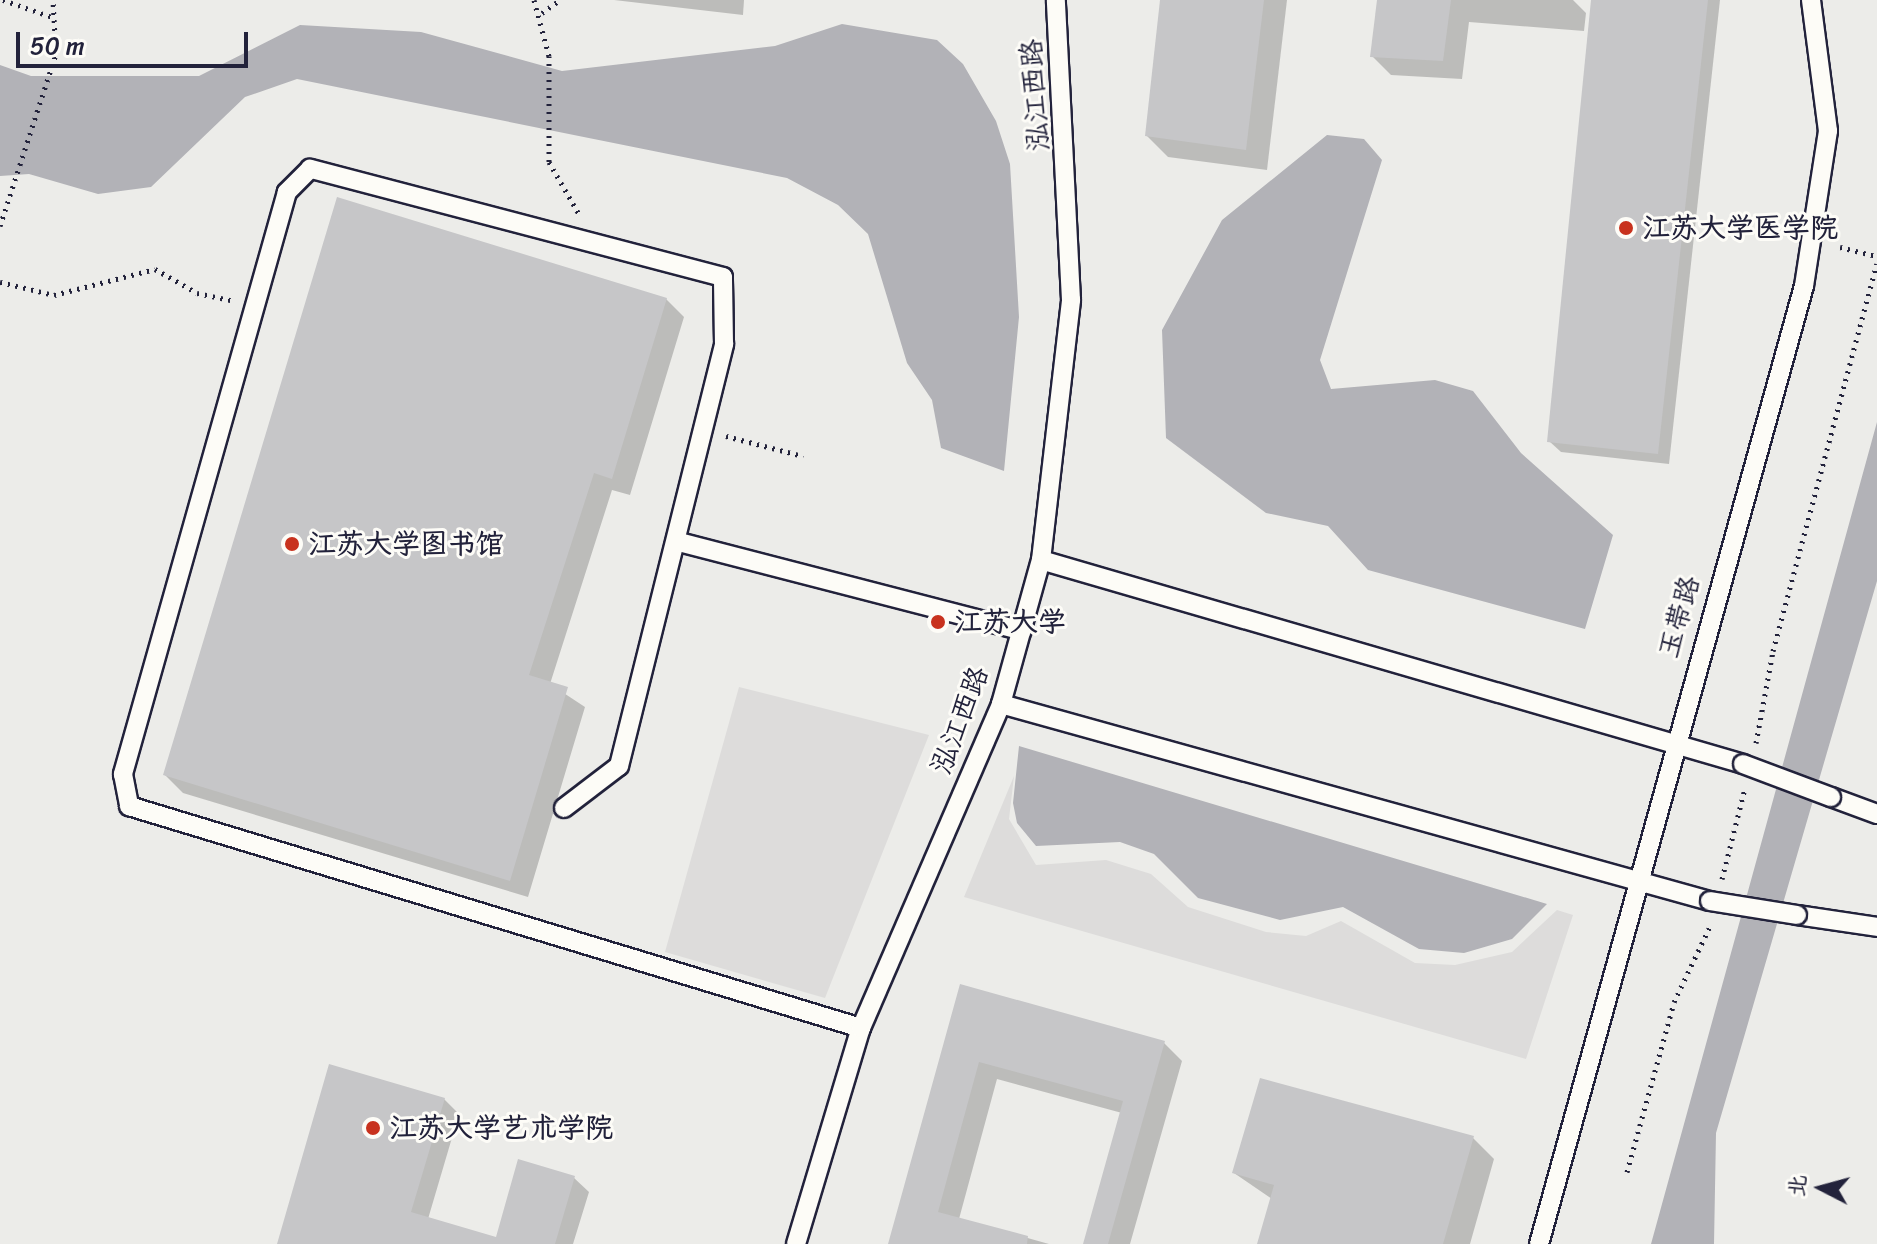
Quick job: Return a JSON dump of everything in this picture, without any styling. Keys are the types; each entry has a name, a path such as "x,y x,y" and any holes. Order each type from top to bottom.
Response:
{"lane":[{"name":"泓江西路","path":"796,1244 861,1028 1001,704 1041,560 1071,300 1056,0"},
{"name":"玉带路","path":"1539,1244 1821,203 1827,98 1811,0"},
{"path":"564,808 619,766 679,542 724,344 723,277 584,238 310,169 287,192 254,305 123,774 129,806 142,816 861,1028"},
{"path":"679,542 1022,631"},
{"path":"1041,560 1674,738 1877,814"},
{"path":"1001,704 1638,883 1712,908 1797,915 1877,927"}],"path":[{"path":"3,0 55,18"},
{"path":"0,226 54,66 53,0"},
{"path":"534,0 542,13 549,56 547,145 552,174 581,217 584,238"},
{"path":"542,13 560,0"},
{"path":"1840,247 1877,256"},
{"path":"1721,885 1773,651 1877,264"},
{"path":"0,282 54,295 155,269 197,293 254,305"},
{"path":"705,430 803,456"},
{"path":"1627,1172 1674,1002 1712,908"}],"shaded area":[{"name":"江苏大学","path":"0,0 1877,0 1877,1244 0,1244"},
{"path":"842,24 937,40 963,64 996,121 1010,164 1019,317 1004,471 941,448 932,400 907,363 868,234 838,205 787,178 297,79 245,97 151,187 98,194 29,174 0,176 0,65 31,76 199,76 300,25 421,32 562,71 775,46"},
{"path":"1327,135 1364,139 1382,160 1320,360 1331,389 1435,380 1473,391 1521,453 1613,535 1585,629 1368,570 1328,526 1266,513 1166,438 1162,330 1222,220"},
{"path":"1877,422 1877,581 1716,1133 1714,1244 1651,1244"},
{"path":"739,687 929,735 825,998 665,952"},
{"path":"1019,746 1547,904 1512,939 1464,953 1419,949 1343,907 1280,920 1198,898 1154,854 1120,842 1036,846 1017,823 1013,803"},
{"path":"1014,776 1009,819 1036,865 1106,860 1151,874 1188,907 1266,932 1306,936 1341,921 1415,963 1455,965 1512,952 1557,910 1573,915 1526,1059 964,897"}],"building":[{"path":"1160,0 1264,0 1246,150 1145,136"},
{"path":"1377,0 1451,0 1443,61 1370,57"},
{"name":"江苏大学医学院","path":"1591,0 1708,0 1658,454 1547,442"},
{"name":"江苏大学图书馆","path":"337,197 667,298 612,479 594,473 529,675 568,687 510,881 163,775"},
{"path":"960,984 1165,1041 1108,1244 1083,1244 1123,1101 979,1062 938,1212 1028,1236 1027,1244 888,1244"},
{"name":"江苏大学艺术学院","path":"329,1064 445,1098 411,1212 496,1237 518,1159 575,1176 555,1244 277,1244"},
{"path":"1260,1078 1474,1136 1443,1244 1257,1244 1274,1185 1232,1173"}],"place":[{"name":"江苏大学医学院","path":"1626,228"},
{"name":"江苏大学图书馆","path":"292,544"},
{"name":"江苏大学","path":"938,622"},
{"name":"江苏大学艺术学院","path":"373,1128"}]}
